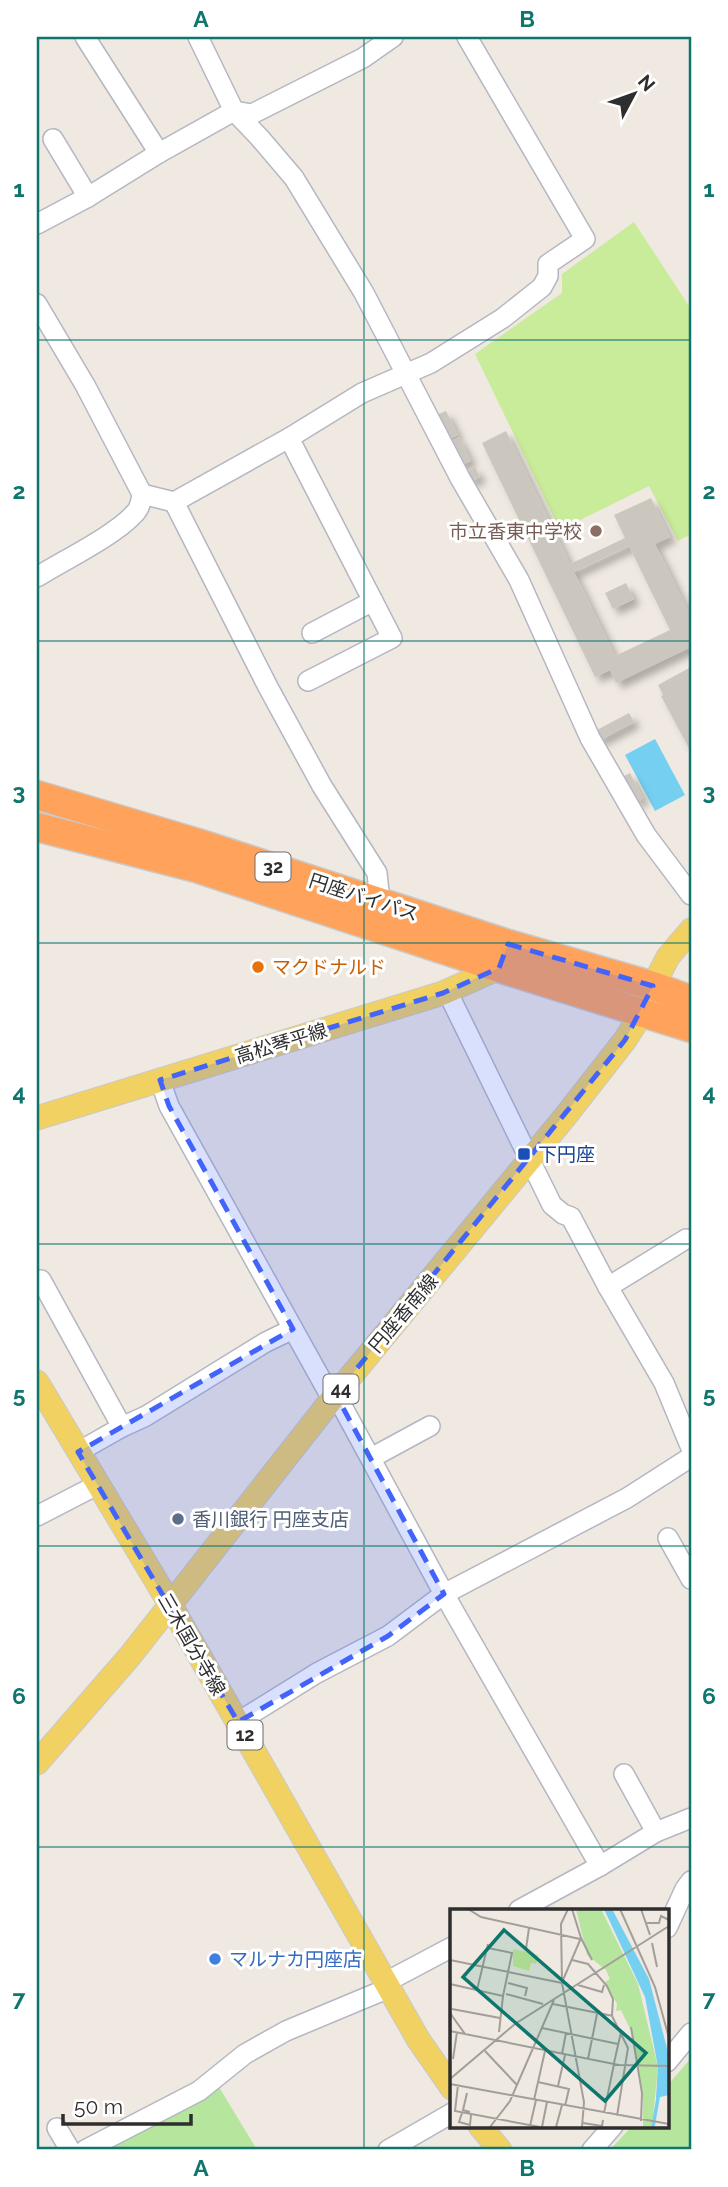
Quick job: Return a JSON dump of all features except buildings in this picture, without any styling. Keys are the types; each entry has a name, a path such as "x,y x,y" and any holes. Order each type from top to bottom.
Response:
{"highway":[{"name":"円座バイパス","path":"37,795 380,902 642,1013 691,1028"},
{"name":"円座バイパス","path":"37,827 196,868 504,956 653,986 691,1000"}],"main road":[{"path":"653,986 668,957 691,930"},
{"name":"高松琴平線","path":"37,1118 447,991 504,956"},
{"name":"円座香南線","path":"37,1763 130,1656 332,1399 625,1040 642,1013 653,986"},
{"name":"三木国分寺線","path":"37,1382 170,1604 418,2039 450,2085"},
{"path":"482,2128 500,2150"}],"street":[{"path":"85,37 159,153"},
{"path":"198,37 234,111 294,178 364,293 460,478 519,580 590,738 646,835 691,895"},
{"path":"37,223 88,197 234,111 252,114 363,58 393,37"},
{"path":"142,494 174,502 289,438 362,393 431,363 503,318 542,287 548,276 548,264 585,239 467,37"},
{"path":"53,139 88,197"},
{"path":"37,304 85,385 142,494 140,507 110,533 37,576"},
{"path":"289,438 392,638 308,681"},
{"path":"174,502 268,687 322,786 377,873 380,902"},
{"path":"312,633 373,601"},
{"path":"447,991 552,1205 571,1217 664,1383 691,1448"},
{"path":"160,1080 169,1107 332,1399 342,1406 444,1594 600,1866"},
{"path":"608,1287 686,1239"},
{"path":"41,1280 122,1427"},
{"path":"78,1452 146,1416 255,1349 293,1329"},
{"path":"371,1458 430,1426"},
{"path":"238,1723 317,1674 388,1636 444,1594 627,1498 691,1457"},
{"path":"37,1516 97,1485"},
{"path":"668,1538 691,1579"},
{"path":"624,1774 656,1832"},
{"path":"521,1909 656,1832 691,1818"},
{"path":"668,1926 691,1881"},
{"path":"85,2150 199,2091 245,2054 286,2031 387,1985 450,1948"},
{"path":"668,2061 691,2033"},
{"path":"388,2150 450,2113"},
{"path":"57,2127 70,2150"},
{"path":"592,2150 611,2128"}],"highlighted area":[{"path":"508,944 653,986 625,1040 332,1399 342,1406 444,1594 388,1636 238,1722 78,1452 293,1329 169,1106 160,1080 443,993 499,968"}],"green space":[{"path":"634,222 691,309 691,534 678,541 649,486 560,530 475,354 562,293 562,274"},
{"path":"691,2058 691,2150 610,2150 630,2128 668,2128 668,2085"},
{"path":"219,2087 257,2150 118,2150 114,2143"}],"water":[{"path":"655,739 685,795 655,811 625,755"}],"place":[{"name":"市立香東中学校","path":"596,531"},
{"name":"マクドナルド","path":"258,967"},
{"name":"下円座","path":"524,1154"},
{"name":"香川銀行 円座支店","path":"178,1519"},
{"name":"マルナカ円座店","path":"215,1959"}]}
